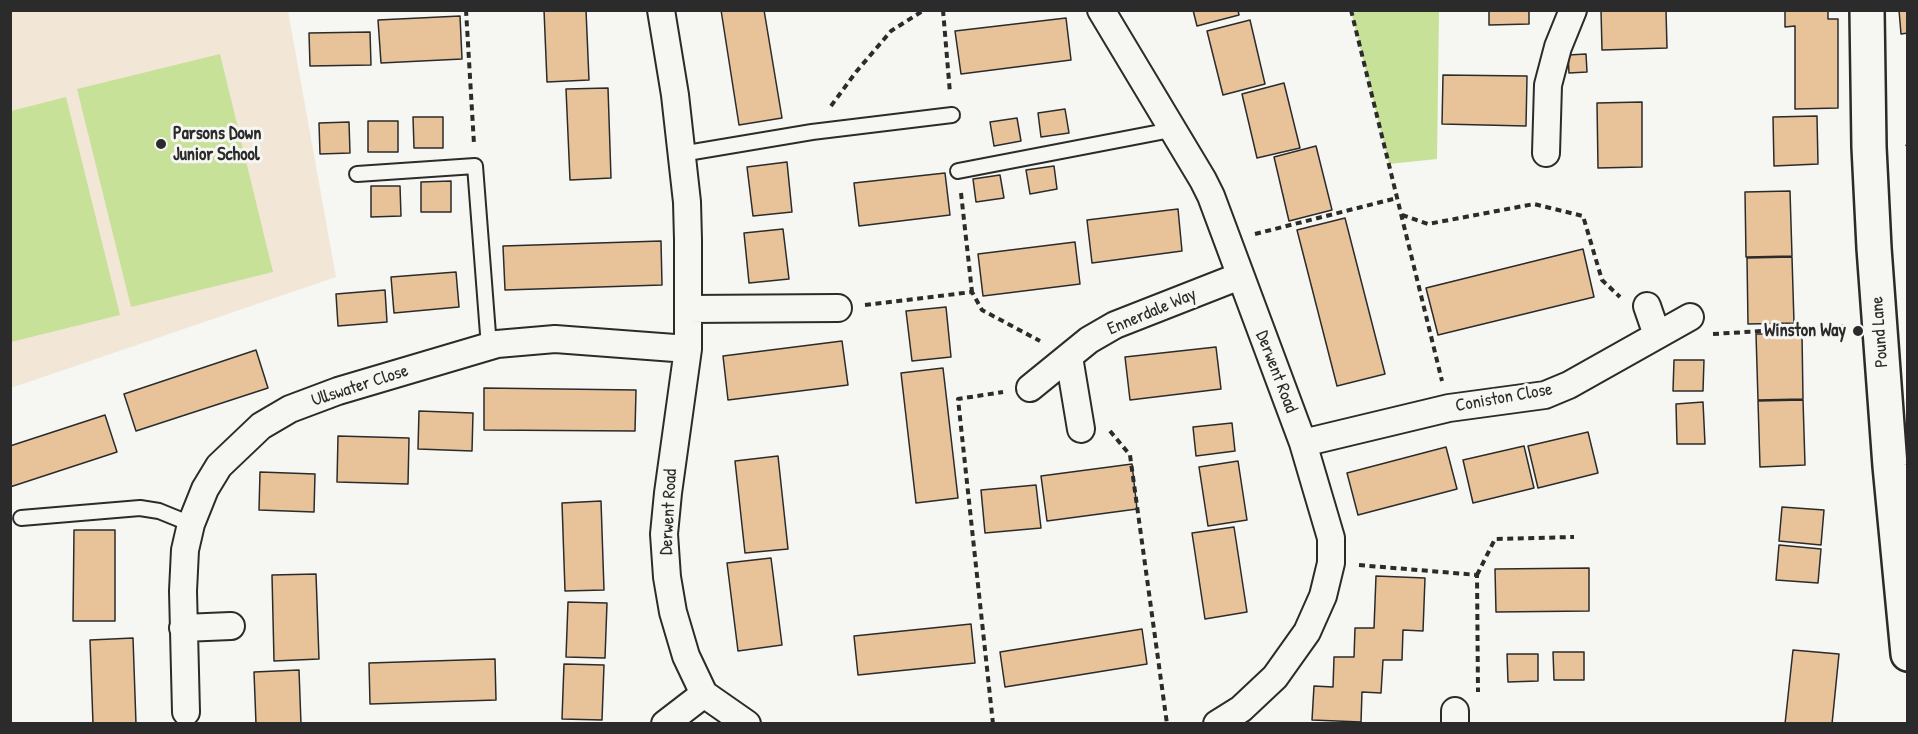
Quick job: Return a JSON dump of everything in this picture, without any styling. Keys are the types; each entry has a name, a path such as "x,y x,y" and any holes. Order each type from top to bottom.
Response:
{"street":[{"name":"Derwent Road","path":"661,10 675,95 687,202 688,309 688,349 664,534 667,577 673,612 686,656 704,694"},
{"name":"Derwent Road","path":"1101,10 1203,180 1229,241 1303,443 1331,538 1331,563 1323,596 1307,632 1246,716 1217,723"},
{"path":"1546,153 1548,86 1558,47 1573,10"},
{"name":"Pound Lane","path":"1867,10 1869,147 1880,324 1899,465 1908,654"},
{"name":"Ennerdale Way","path":"1030,388 1089,340 1115,325 1240,276"},
{"path":"1647,306 1657,335"},
{"path":"688,309 838,308"},
{"name":"Coniston Close","path":"1303,443 1449,408 1545,395 1569,385 1690,317"},
{"name":"Ullswater Close","path":"186,712 183,628 184,550 191,524 205,489 219,466 261,426 290,409 338,391 497,344 555,339 688,349"},
{"path":"1069,357 1082,429"},
{"path":"183,628 231,626"},
{"path":"666,723 704,694 747,723"}],"lane":[{"path":"681,154 812,132 952,115"},
{"path":"958,171 1171,130"},
{"path":"357,174 475,166 489,347"},
{"path":"21,518 140,508 159,511 191,524"}],"path":[{"path":"466,10 475,166"},
{"path":"812,132 856,72 891,31 924,10"},
{"path":"1351,10 1449,408"},
{"path":"1229,241 1397,198"},
{"path":"1402,215 1428,224 1534,204 1583,216 1602,280 1623,299"},
{"path":"838,308 972,292 982,309 1069,357"},
{"path":"1712,334 1880,324"},
{"path":"993,723 958,399 1030,388"},
{"path":"1082,429 1107,428 1130,455 1167,723"},
{"path":"1455,717 1478,695 1477,574 1495,539 1574,537"},
{"path":"1331,563 1477,574"}],"shaded area":[{"name":"Parsons Down Junior School","path":"10,11 288,11 336,277 11,388"}],"green space":[{"path":"1351,11 1439,11 1437,159 1389,164"},
{"path":"220,54 273,272 131,307 77,89"},
{"path":"66,97 120,315 11,342 11,111"}],"building":[{"path":"544,10 586,10 589,80 547,82"},
{"path":"721,10 764,10 782,118 739,125"},
{"path":"1193,10 1238,10 1239,15 1197,26"},
{"path":"1489,10 1529,10 1529,24 1489,25"},
{"path":"1601,10 1666,10 1667,48 1602,50"},
{"path":"1785,10 1828,10 1828,19 1838,19 1838,108 1795,109 1795,26 1785,27"},
{"path":"1899,10 1908,10 1908,33 1901,34"},
{"path":"460,16 462,59 381,63 378,20"},
{"path":"1066,18 1071,60 961,74 955,31"},
{"path":"1250,20 1265,84 1223,95 1207,31"},
{"path":"370,32 371,65 310,66 309,33"},
{"path":"1586,54 1587,72 1569,73 1568,55"},
{"path":"1443,75 1527,76 1526,126 1442,124"},
{"path":"1284,83 1300,148 1257,158 1242,94"},
{"path":"608,88 611,178 570,180 566,89"},
{"path":"1642,102 1642,167 1598,168 1597,103"},
{"path":"1065,109 1069,133 1041,137 1038,113"},
{"path":"1817,116 1818,164 1774,166 1773,117"},
{"path":"413,117 443,117 443,148 414,148"},
{"path":"1017,118 1021,141 994,146 990,122"},
{"path":"368,121 398,121 398,152 368,152"},
{"path":"349,122 350,153 320,154 319,123"},
{"path":"1316,146 1332,210 1289,221 1274,157"},
{"path":"787,162 792,212 753,216 747,167"},
{"path":"1054,166 1057,189 1030,194 1026,170"},
{"path":"945,173 950,215 859,226 854,183"},
{"path":"1000,175 1004,198 976,202 973,179"},
{"path":"451,181 451,212 421,212 421,182"},
{"path":"371,186 400,186 401,216 371,217"},
{"path":"1790,191 1792,256 1746,257 1745,192"},
{"path":"1178,209 1182,251 1092,263 1087,220"},
{"path":"1345,218 1385,374 1337,386 1297,230"},
{"path":"783,229 789,279 749,283 744,233"},
{"path":"661,241 662,285 505,290 503,246"},
{"path":"1075,242 1080,284 983,296 978,254"},
{"path":"1583,249 1594,297 1438,335 1426,288"},
{"path":"1792,257 1794,323 1748,324 1747,258"},
{"path":"456,272 459,307 394,313 391,277"},
{"path":"385,290 387,322 338,326 336,294"},
{"path":"946,307 951,357 912,361 906,311"},
{"path":"1756,334 1802,334 1803,399 1758,400"},
{"path":"842,341 848,385 728,400 723,356"},
{"path":"1216,347 1221,389 1130,400 1125,357"},
{"path":"256,350 268,388 136,431 124,394"},
{"path":"1674,360 1704,360 1703,391 1673,391"},
{"path":"943,368 958,498 916,503 901,373"},
{"path":"484,388 636,390 635,431 484,430"},
{"path":"1803,400 1805,465 1760,467 1758,401"},
{"path":"1703,402 1705,444 1677,444 1676,404"},
{"path":"419,411 473,413 472,451 418,449"},
{"path":"105,415 117,452 10,487 10,446"},
{"path":"1232,423 1235,451 1196,456 1193,427"},
{"path":"1588,432 1598,473 1538,488 1528,446"},
{"path":"338,436 409,438 408,484 337,482"},
{"path":"1524,446 1534,488 1473,503 1463,460"},
{"path":"1446,447 1457,489 1358,515 1347,473"},
{"path":"778,456 788,549 745,553 735,461"},
{"path":"1238,461 1247,520 1208,526 1199,467"},
{"path":"1132,464 1137,509 1047,521 1041,476"},
{"path":"260,472 315,474 314,512 259,510"},
{"path":"1036,485 1041,528 985,533 981,490"},
{"path":"601,501 604,590 565,591 562,503"},
{"path":"1782,507 1824,510 1821,545 1779,541"},
{"path":"1234,527 1247,612 1205,619 1192,533"},
{"path":"74,530 115,530 115,621 73,621"},
{"path":"1779,545 1821,549 1818,583 1776,580"},
{"path":"771,558 782,645 738,651 727,563"},
{"path":"1589,568 1589,611 1496,612 1495,569"},
{"path":"316,574 319,659 274,661 272,575"},
{"path":"1376,576 1425,578 1423,631 1403,630 1402,660 1383,660 1381,693 1362,692 1361,722 1312,720 1314,686 1333,687 1334,657 1354,657 1355,628 1374,628"},
{"path":"568,602 607,603 605,658 566,657"},
{"path":"971,624 975,663 858,675 854,636"},
{"path":"1142,629 1147,664 1005,687 1000,652"},
{"path":"133,638 136,724 93,724 90,640"},
{"path":"1793,650 1839,654 1832,724 1785,724"},
{"path":"1553,652 1584,652 1584,680 1554,680"},
{"path":"1507,654 1538,654 1538,681 1508,682"},
{"path":"495,659 496,700 370,704 369,663"},
{"path":"564,664 604,665 602,720 562,719"},
{"path":"299,670 301,724 256,724 254,672"}],"place":[{"name":"Parsons Down Junior School","path":"161,144"},
{"name":"Winston Way","path":"1858,331"}]}
